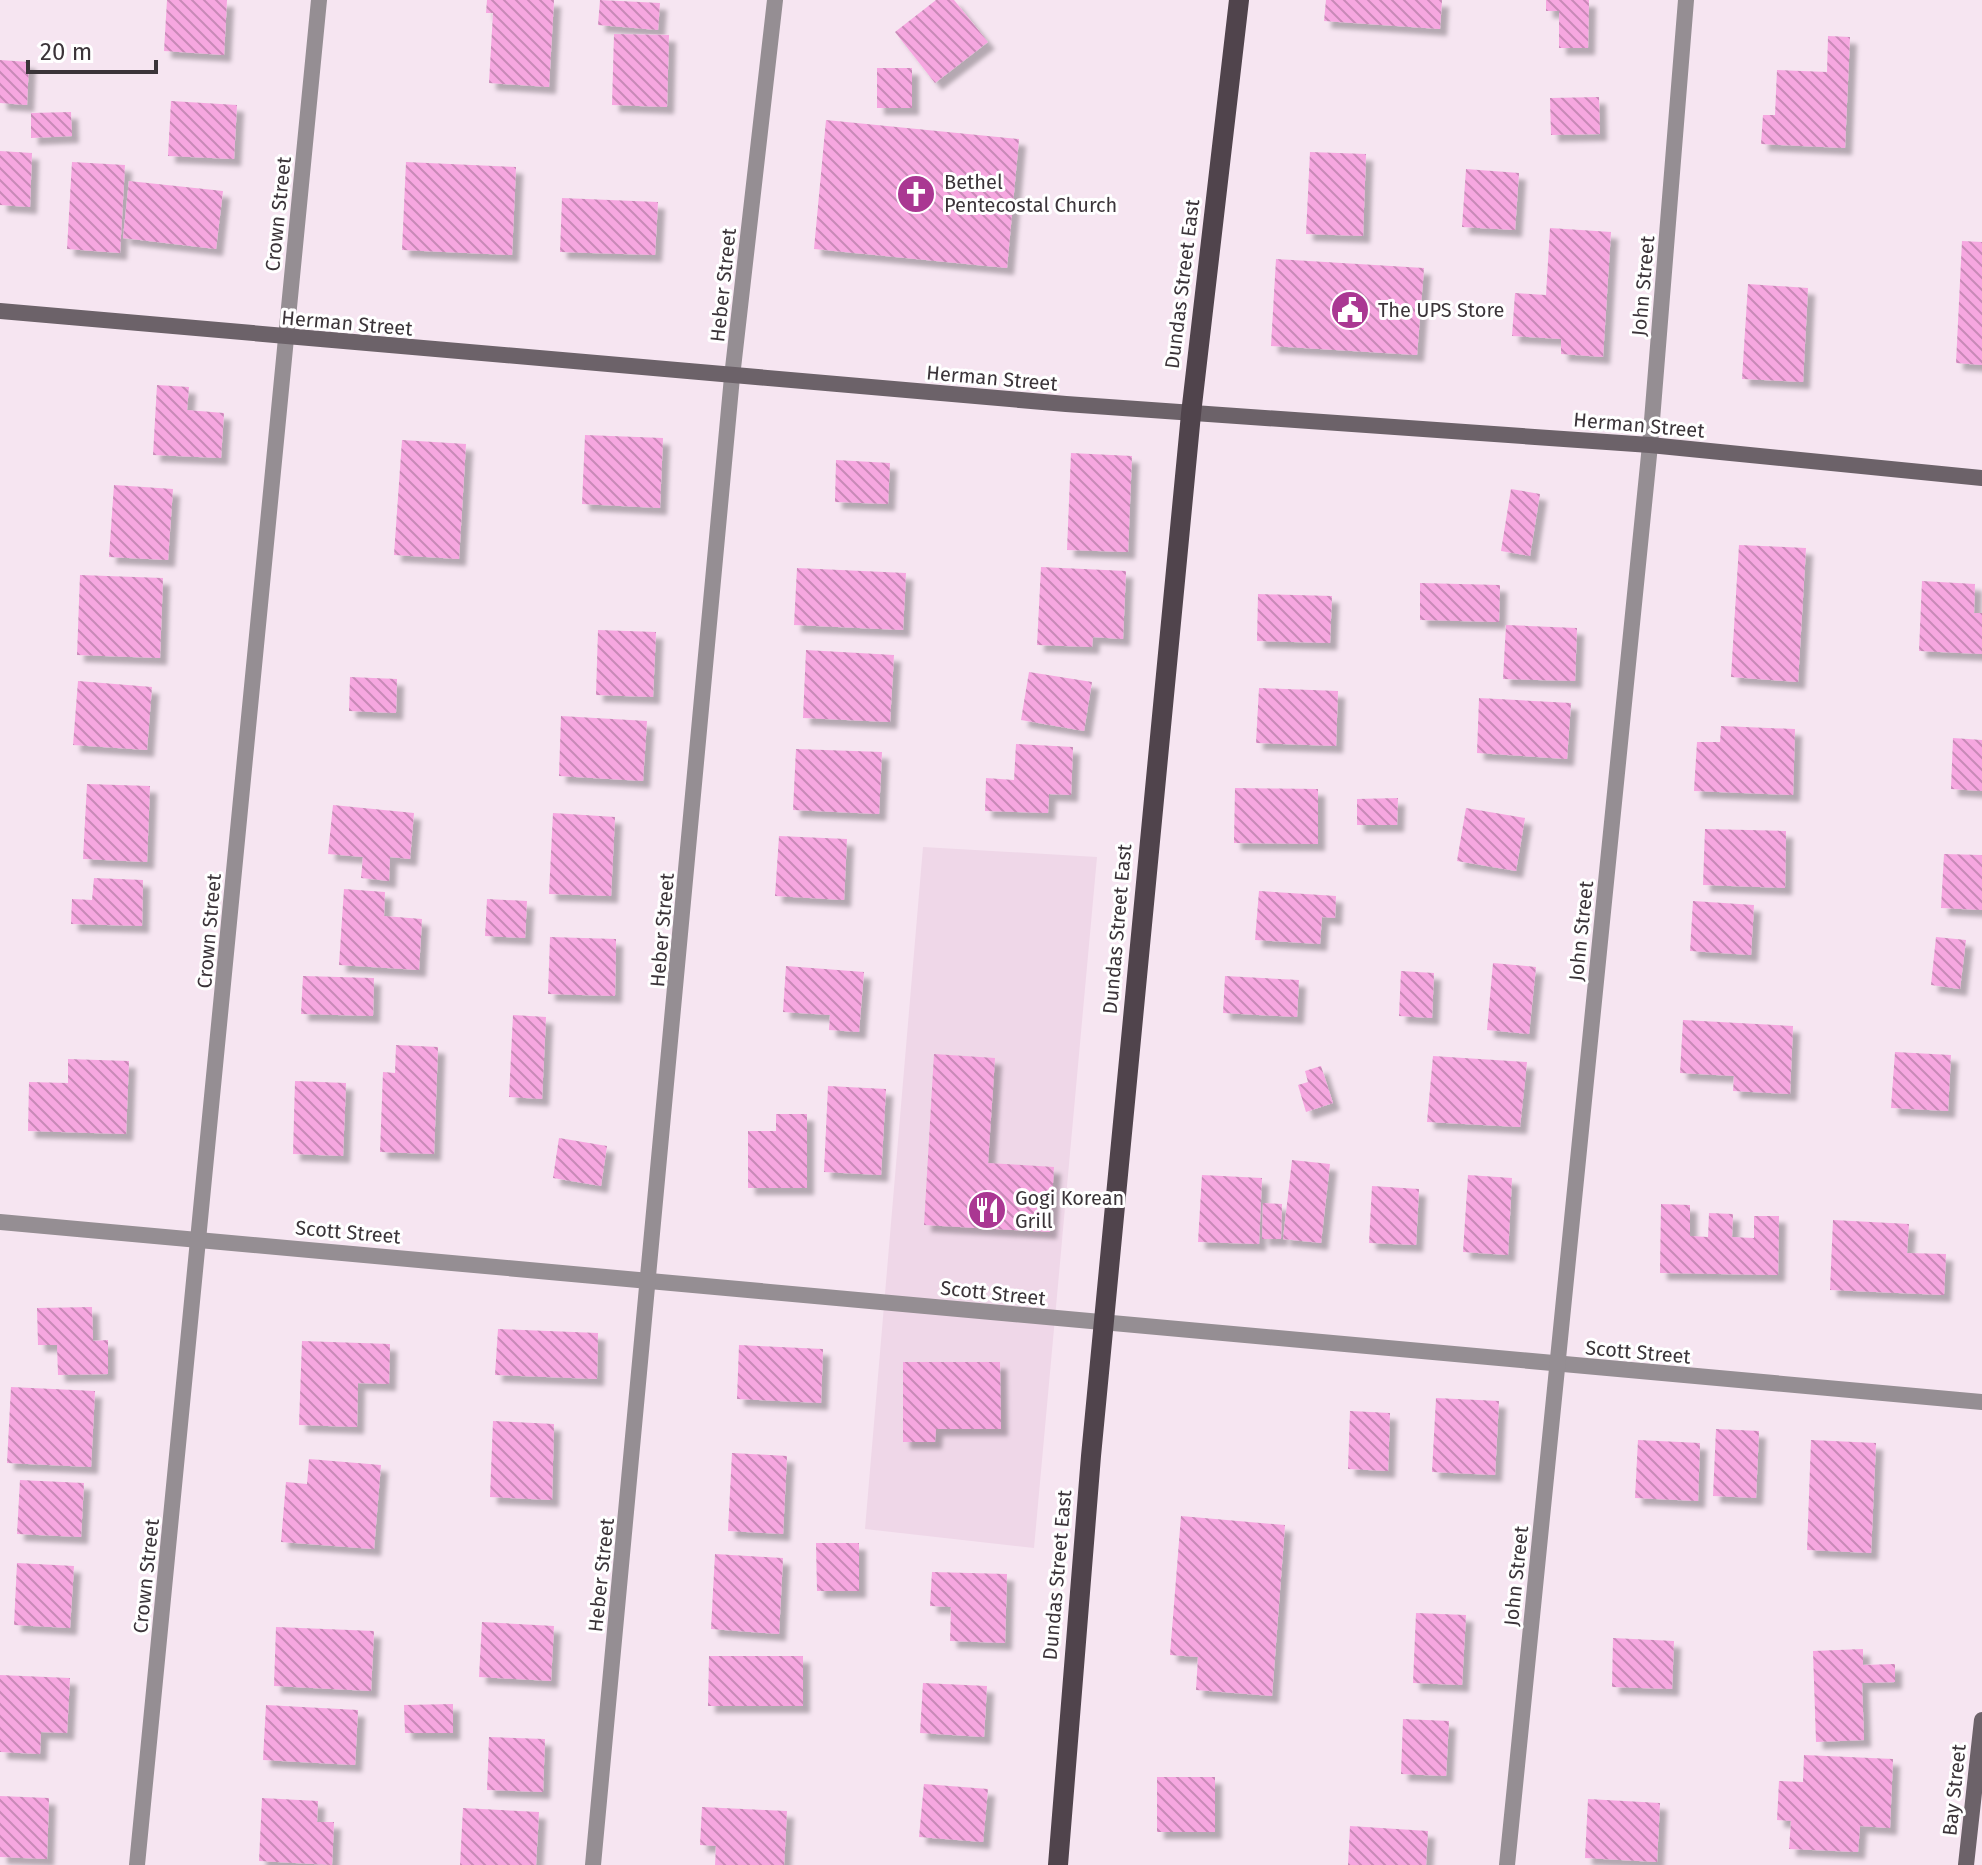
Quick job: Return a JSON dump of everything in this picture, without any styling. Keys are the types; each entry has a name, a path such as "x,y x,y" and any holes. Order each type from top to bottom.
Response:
{"main road":[{"name":"Dundas Street East","path":"1058,1865 1104,1324 1191,414 1239,0"}],"street":[{"name":"Crown Street","path":"137,1865 319,0"},
{"name":"Heber Street","path":"593,1865 732,377 775,0"},
{"name":"John Street","path":"1507,1865 1650,445 1686,0"},
{"name":"Herman Street","path":"0,311 732,377 1191,414 1650,445 1982,478"},
{"name":"Scott Street","path":"0,1222 1982,1402"},
{"name":"Bay Street","path":"1966,1865 1982,1720"}],"shaded area":[{"path":"923,847 1097,857 1034,1548 865,1529"}],"building":[{"path":"167,0 227,0 224,55 164,51"},
{"path":"487,0 554,0 549,87 489,83 493,13 486,13"},
{"path":"600,0 660,3 658,30 598,25"},
{"path":"936,0 954,0 988,42 935,83 895,32"},
{"path":"1326,0 1442,0 1440,29 1324,21"},
{"path":"1546,0 1589,0 1588,48 1559,48 1559,11 1546,11"},
{"path":"614,34 669,35 667,107 612,105"},
{"path":"1828,36 1850,37 1845,148 1761,144 1763,115 1775,115 1777,70 1827,72"},
{"path":"0,60 29,62 27,105 0,103"},
{"path":"877,68 912,68 912,108 877,108"},
{"path":"1599,97 1600,134 1551,135 1550,98"},
{"path":"171,101 237,105 234,159 168,156"},
{"path":"71,112 72,136 31,138 31,113"},
{"name":"Bethel Pentecostal Church","path":"826,120 1019,139 1007,268 814,249"},
{"path":"0,151 32,153 30,207 0,205"},
{"path":"1310,152 1366,154 1363,236 1306,234"},
{"path":"72,162 125,165 120,253 67,249"},
{"path":"406,162 516,167 512,255 402,250"},
{"path":"1466,169 1519,173 1515,230 1462,227"},
{"path":"129,181 223,191 216,249 123,238"},
{"path":"562,198 658,202 655,255 560,252"},
{"path":"1550,228 1611,232 1603,357 1561,354 1561,339 1512,336 1515,293 1546,295"},
{"path":"1962,241 1982,242 1982,365 1956,363"},
{"path":"1276,259 1424,268 1417,355 1271,346"},
{"path":"1748,284 1808,288 1803,382 1742,379"},
{"path":"157,385 189,387 187,410 224,413 221,458 153,455"},
{"path":"585,435 663,438 660,508 582,504"},
{"path":"402,440 466,444 459,559 394,555"},
{"path":"1071,453 1132,456 1128,552 1067,550"},
{"path":"836,460 890,463 888,504 835,502"},
{"path":"114,485 173,489 168,560 109,557"},
{"path":"1511,489 1540,494 1530,556 1501,551"},
{"path":"1739,545 1806,548 1798,682 1731,677"},
{"path":"1041,567 1126,571 1123,639 1093,637 1092,647 1037,645"},
{"path":"797,568 906,573 903,630 794,625"},
{"path":"80,575 163,578 160,658 77,655"},
{"path":"1922,581 1975,584 1974,613 1982,613 1982,654 1919,651"},
{"path":"1420,583 1500,585 1499,622 1420,620"},
{"path":"1258,594 1332,596 1330,643 1257,641"},
{"path":"1506,625 1577,628 1575,681 1503,679"},
{"path":"598,630 656,632 653,697 596,695"},
{"path":"806,650 894,655 890,722 803,718"},
{"path":"1029,672 1092,682 1084,731 1021,720"},
{"path":"350,677 397,679 396,713 349,711"},
{"path":"78,681 152,687 147,750 73,745"},
{"path":"1259,688 1338,691 1336,746 1256,743"},
{"path":"1479,698 1571,703 1567,759 1477,753"},
{"path":"561,716 647,721 643,781 559,776"},
{"path":"1721,726 1795,729 1793,795 1694,791 1697,742 1720,742"},
{"path":"1953,738 1982,740 1982,791 1951,789"},
{"path":"1016,744 1073,747 1071,795 1049,794 1048,813 985,811 986,778 1014,780"},
{"path":"796,749 882,752 879,814 793,810"},
{"path":"87,784 150,786 147,862 83,859"},
{"path":"1235,788 1318,789 1318,844 1234,843"},
{"path":"1398,798 1397,825 1357,825 1357,799"},
{"path":"333,805 414,813 410,859 390,857 389,881 361,878 363,857 328,854"},
{"path":"1466,808 1525,818 1516,871 1457,861"},
{"path":"553,813 615,817 611,896 549,894"},
{"path":"1705,829 1786,831 1785,888 1703,885"},
{"path":"779,836 847,839 844,900 775,896"},
{"path":"1944,854 1982,855 1982,910 1941,908"},
{"path":"94,878 143,880 142,926 71,924 72,899 92,900"},
{"path":"344,889 385,892 384,916 422,919 419,970 339,965"},
{"path":"1259,891 1336,896 1335,918 1322,917 1320,944 1255,940"},
{"path":"487,899 527,901 525,938 485,936"},
{"path":"1693,901 1754,905 1751,955 1690,951"},
{"path":"550,937 616,939 615,996 548,994"},
{"path":"1936,937 1966,940 1960,989 1931,985"},
{"path":"1493,963 1536,967 1529,1034 1487,1030"},
{"path":"786,966 864,972 859,1032 829,1030 830,1015 783,1012"},
{"path":"1401,971 1434,973 1432,1018 1399,1016"},
{"path":"303,976 374,978 373,1016 301,1014"},
{"path":"1225,976 1299,980 1297,1017 1223,1013"},
{"path":"513,1015 546,1017 542,1099 509,1097"},
{"path":"1683,1020 1793,1026 1790,1094 1733,1091 1734,1076 1680,1073"},
{"path":"396,1045 438,1047 434,1154 380,1152 383,1072 395,1073"},
{"path":"1895,1052 1951,1055 1948,1111 1891,1108"},
{"path":"934,1054 995,1058 988,1163 1054,1167 1050,1232 924,1225"},
{"path":"1433,1056 1527,1062 1520,1127 1427,1122"},
{"path":"68,1059 129,1061 126,1134 28,1131 29,1082 68,1083"},
{"path":"1321,1066 1333,1103 1306,1112 1298,1085 1308,1082 1305,1071"},
{"path":"295,1081 346,1083 343,1156 293,1154"},
{"path":"828,1086 886,1089 881,1175 824,1172"},
{"path":"776,1114 807,1114 807,1188 748,1188 748,1131 776,1131"},
{"path":"559,1138 607,1146 601,1186 553,1178"},
{"path":"1292,1160 1330,1164 1321,1243 1283,1239"},
{"path":"1202,1175 1262,1178 1259,1244 1198,1242"},
{"path":"1468,1175 1512,1178 1508,1255 1463,1252"},
{"path":"1372,1186 1419,1189 1416,1245 1369,1243"},
{"path":"1263,1203 1282,1204 1281,1239 1262,1239"},
{"path":"1661,1204 1690,1205 1690,1236 1708,1237 1709,1213 1733,1214 1732,1237 1754,1238 1754,1216 1779,1216 1778,1275 1660,1273"},
{"path":"1833,1220 1909,1224 1907,1253 1946,1254 1944,1295 1830,1290"},
{"path":"92,1307 93,1341 108,1340 108,1374 58,1375 57,1345 38,1345 37,1308"},
{"path":"498,1329 598,1333 597,1379 495,1375"},
{"path":"302,1341 390,1344 389,1384 358,1383 357,1427 299,1425"},
{"path":"739,1345 823,1349 821,1403 737,1399"},
{"path":"903,1362 1000,1362 1001,1429 936,1429 935,1442 903,1442"},
{"path":"11,1387 95,1391 91,1467 7,1463"},
{"path":"1436,1398 1499,1401 1495,1475 1432,1472"},
{"path":"1350,1411 1390,1413 1388,1471 1348,1469"},
{"path":"493,1421 554,1424 552,1500 490,1497"},
{"path":"1716,1429 1759,1431 1756,1498 1713,1496"},
{"path":"1638,1440 1700,1443 1698,1501 1635,1498"},
{"path":"1811,1440 1876,1443 1871,1553 1807,1550"},
{"path":"732,1453 787,1456 783,1534 728,1531"},
{"path":"309,1459 381,1465 374,1549 281,1542 286,1482 307,1484"},
{"path":"20,1480 84,1483 81,1537 17,1534"},
{"path":"1181,1516 1285,1525 1272,1696 1196,1690 1198,1657 1170,1655"},
{"path":"816,1543 859,1543 859,1591 817,1591"},
{"path":"715,1554 783,1558 779,1634 711,1629"},
{"path":"17,1563 74,1566 70,1628 14,1625"},
{"path":"932,1572 1007,1574 1005,1643 950,1641 951,1607 930,1606"},
{"path":"1416,1613 1466,1615 1462,1685 1413,1683"},
{"path":"482,1622 554,1626 551,1681 479,1677"},
{"path":"276,1627 374,1631 371,1691 274,1686"},
{"path":"1613,1638 1674,1641 1672,1689 1612,1687"},
{"path":"1863,1649 1863,1665 1895,1664 1895,1682 1862,1683 1864,1740 1816,1742 1813,1651"},
{"path":"709,1656 803,1656 803,1706 708,1706"},
{"path":"0,1675 70,1678 67,1733 41,1732 40,1754 0,1752"},
{"path":"923,1683 987,1686 984,1737 920,1733"},
{"path":"453,1704 453,1733 405,1733 404,1705"},
{"path":"266,1705 358,1710 355,1765 263,1760"},
{"path":"1403,1719 1449,1721 1446,1776 1401,1774"},
{"path":"489,1737 545,1739 543,1792 487,1790"},
{"path":"1804,1755 1893,1759 1890,1828 1860,1826 1858,1852 1789,1849 1791,1821 1777,1820 1779,1781 1803,1782"},
{"path":"1157,1777 1215,1777 1215,1832 1157,1832"},
{"path":"924,1784 988,1789 983,1842 919,1837"},
{"path":"0,1796 49,1798 47,1859 0,1857"},
{"path":"262,1798 318,1801 317,1822 334,1822 332,1865 259,1861"},
{"path":"1588,1799 1660,1803 1657,1862 1585,1858"},
{"path":"702,1807 787,1811 784,1865 715,1865 716,1846 700,1845"},
{"path":"463,1808 539,1812 536,1865 460,1865"},
{"path":"1350,1826 1428,1831 1426,1865 1348,1865"}],"place":[{"name":"Bethel Pentecostal Church","path":"916,194"},
{"name":"The UPS Store","path":"1350,310"},
{"name":"Gogi Korean Grill","path":"987,1210"}]}
